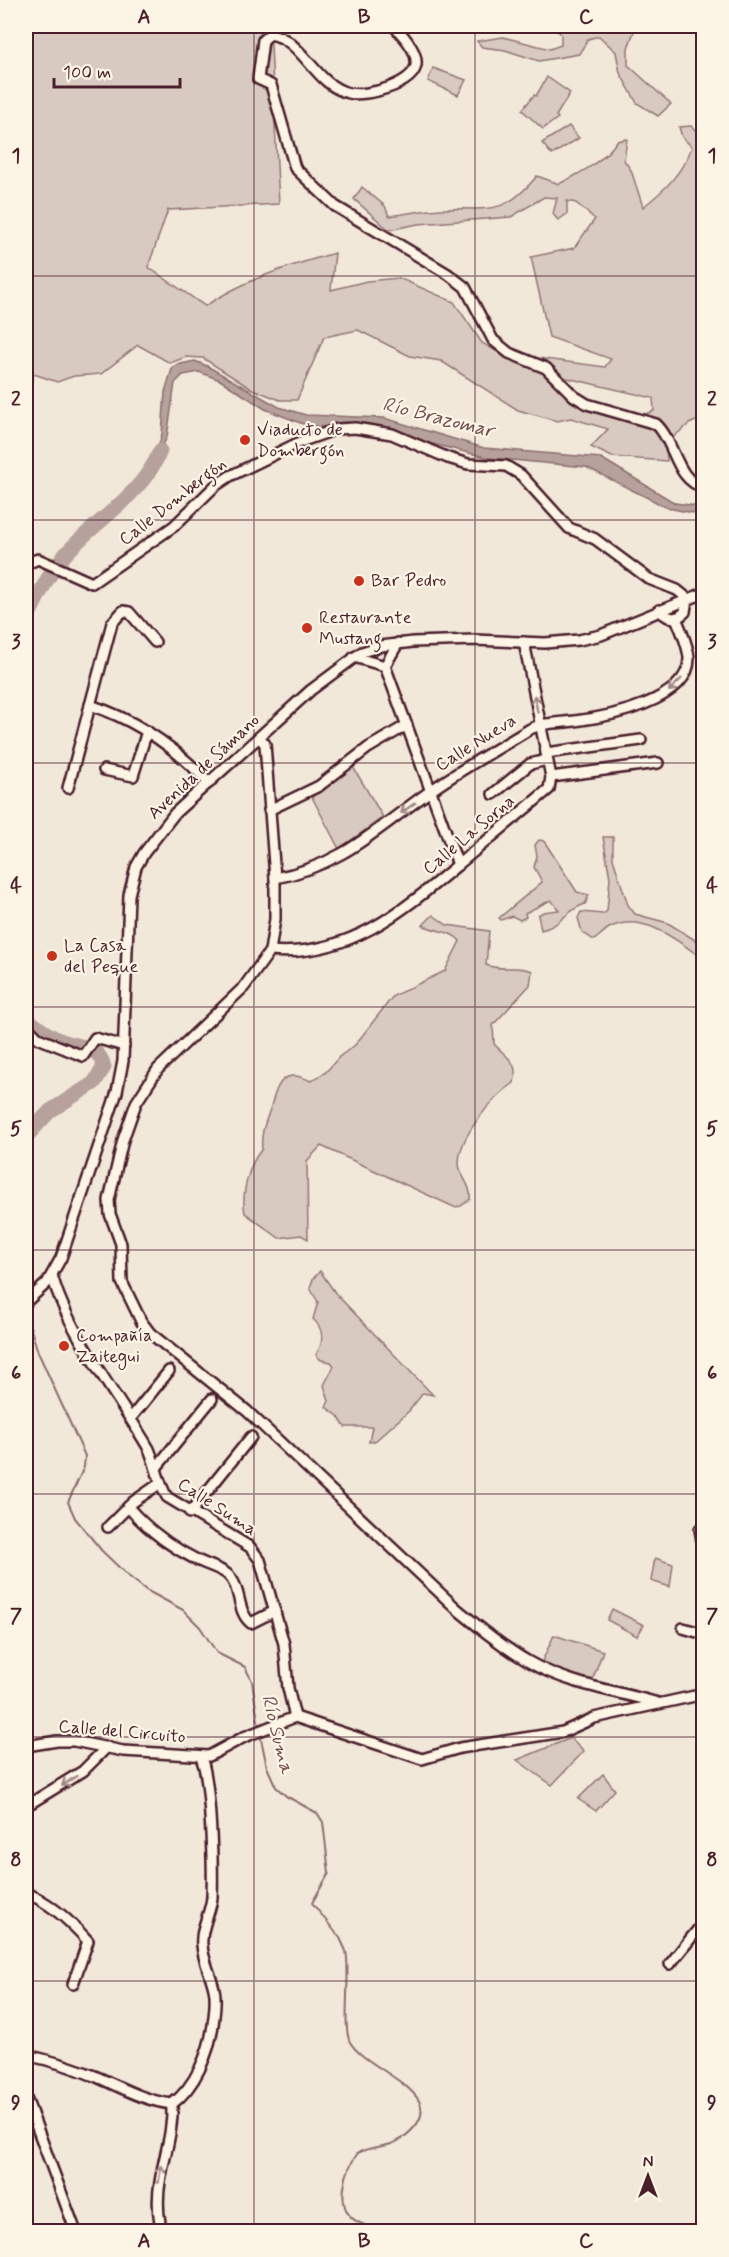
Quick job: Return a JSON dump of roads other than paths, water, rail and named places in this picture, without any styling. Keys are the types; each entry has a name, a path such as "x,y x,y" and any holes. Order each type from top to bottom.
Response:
{"street":[{"path":"394,26 412,50 417,62 414,71 398,84 373,93 347,93 311,66 283,36 270,34 263,40 258,79 271,85 295,168 335,206 448,274 465,287 494,340 509,353 546,368 574,396 587,404 656,424 664,430 683,472 696,486 704,487"},
{"name":"Calle Dombergón","path":"26,564 38,559 92,583 174,526 215,486 230,477 300,442 337,429 355,428 392,434 448,459 468,464 506,466 520,476 569,528 595,540 649,579 677,590 687,598"},
{"name":"Avenida de Sámano","path":"29,1300 52,1275 69,1240 117,1092 124,1046 129,895 136,867 162,826 259,737 354,657 381,646 398,643 474,640 563,643 601,635 704,592"},
{"path":"659,610 670,618 676,618 685,612 687,598"},
{"path":"68,788 111,623 123,611 129,612 155,642"},
{"name":"Calle Nueva","path":"275,878 324,865 349,851 431,790 539,724 591,718 626,710 674,689 682,678 689,659 676,618"},
{"path":"524,642 551,777 658,763"},
{"path":"398,643 385,666 458,865"},
{"path":"354,657 385,666"},
{"path":"90,705 110,711 147,731 182,754 209,783"},
{"path":"269,810 319,786 368,748 407,725"},
{"path":"104,770 133,776 147,731"},
{"path":"259,737 265,744 275,878 275,919 270,951 244,987 158,1069 136,1103 123,1140 109,1200 110,1214 121,1244 121,1271 125,1291 141,1321 160,1342 223,1390 457,1609 489,1635 530,1663 554,1674 658,1703"},
{"path":"493,794 530,764 546,757 641,741"},
{"name":"Calle La Sorna","path":"270,951 322,948 349,941 394,916 549,789 551,777"},
{"path":"26,1026 38,1038 84,1056 95,1038 124,1046"},
{"name":"Calle Suma","path":"52,1275 56,1289 75,1327 131,1418 156,1468 159,1484 167,1497 190,1513 250,1547 260,1560 284,1644 288,1688 295,1717"},
{"path":"131,1418 169,1371"},
{"path":"156,1468 213,1399"},
{"path":"190,1513 251,1437"},
{"path":"108,1527 128,1507 159,1484"},
{"path":"128,1507 143,1524 170,1545 225,1573 238,1595 244,1618 251,1623 275,1611"},
{"path":"700,1529 704,1552"},
{"path":"683,1628 704,1634"},
{"path":"200,1756 209,1756 295,1717 422,1759 460,1748 563,1732 594,1718 704,1694"},
{"name":"Calle del Circuito","path":"26,1746 57,1741 200,1756 203,1762 207,1790 212,1899 202,1932 202,1945 215,1990 213,2026 209,2044 191,2087 172,2104"},
{"path":"26,1806 83,1771 107,1747"},
{"path":"26,1893 35,1896 71,1923 88,1941 74,1984"},
{"path":"670,1964 704,1922"},
{"path":"26,2055 87,2073 124,2091 172,2104 171,2130 159,2177 159,2211 162,2232"},
{"path":"26,2098 76,2232"}],"waterway":[{"name":"Río Brazomar","path":"26,620 58,563 142,481 160,451"},
{"path":"26,1018 57,1039 88,1048 98,1054 104,1067 94,1083 50,1111 26,1137"},
{"name":"Río Suma","path":"26,1314 38,1352 85,1456 84,1467 68,1502 75,1518 102,1551 127,1575 146,1590 183,1610 200,1627 217,1653 245,1667 252,1681 259,1728"},
{"name":"Río Suma","path":"260,1734 267,1767 276,1787 286,1796 317,1813 323,1822 329,1873 312,1903 340,1938 346,1951 347,2025 350,2042 360,2053 417,2097 422,2110 417,2123 401,2139 358,2153 344,2185 344,2203 351,2217 382,2232"}],"place":[{"name":"Viaducto de Dombergón","path":"245,440"},
{"name":"Bar Pedro","path":"359,581"},
{"name":"Restaurante Mustang","path":"307,628"},
{"name":"La Casa del Peque","path":"52,956"},
{"name":"Compañía Zaitegui","path":"64,1346"}]}
